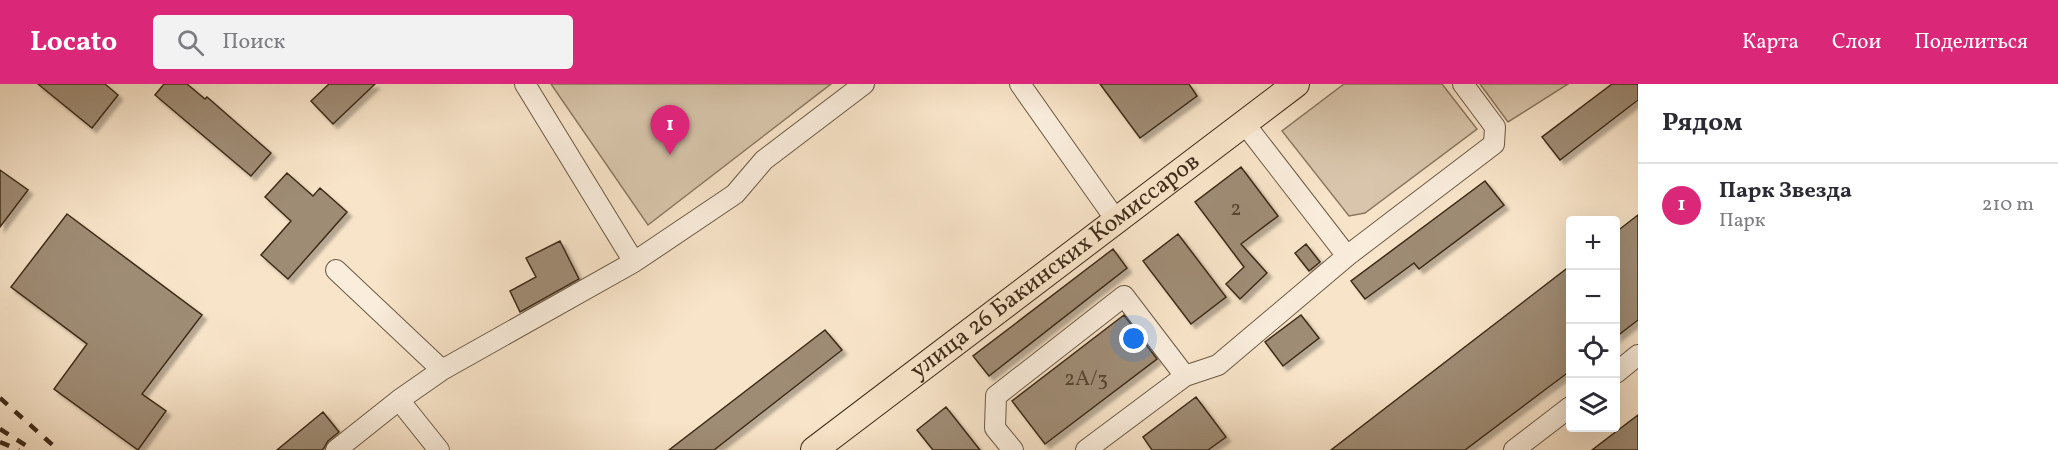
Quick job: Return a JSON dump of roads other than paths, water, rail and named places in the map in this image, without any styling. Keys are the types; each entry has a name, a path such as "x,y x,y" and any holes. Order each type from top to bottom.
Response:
{"main road":[{"name":"улица 26 Бакинских Комиссаров","path":"814,450 1296,84"}],"lane":[{"path":"525,84 634,262"},
{"path":"336,450 399,400 442,370 634,262 735,194 764,160 864,84"},
{"path":"1020,84 1116,220"},
{"path":"1086,450 1185,376 1218,365 1347,256 1494,144 1495,127 1463,84"},
{"path":"1244,123 1347,256"},
{"path":"336,270 442,370"},
{"path":"1013,450 995,428 996,396 1124,296 1185,376"},
{"path":"1620,370 1638,355"},
{"path":"399,400 439,450"},
{"path":"1514,450 1566,410"}],"railway":[{"path":"0,398 57,449"},
{"path":"0,429 33,450"},
{"path":"0,442 19,450"}],"place":[{"name":"Парк Звезда","path":"670,155"}]}
